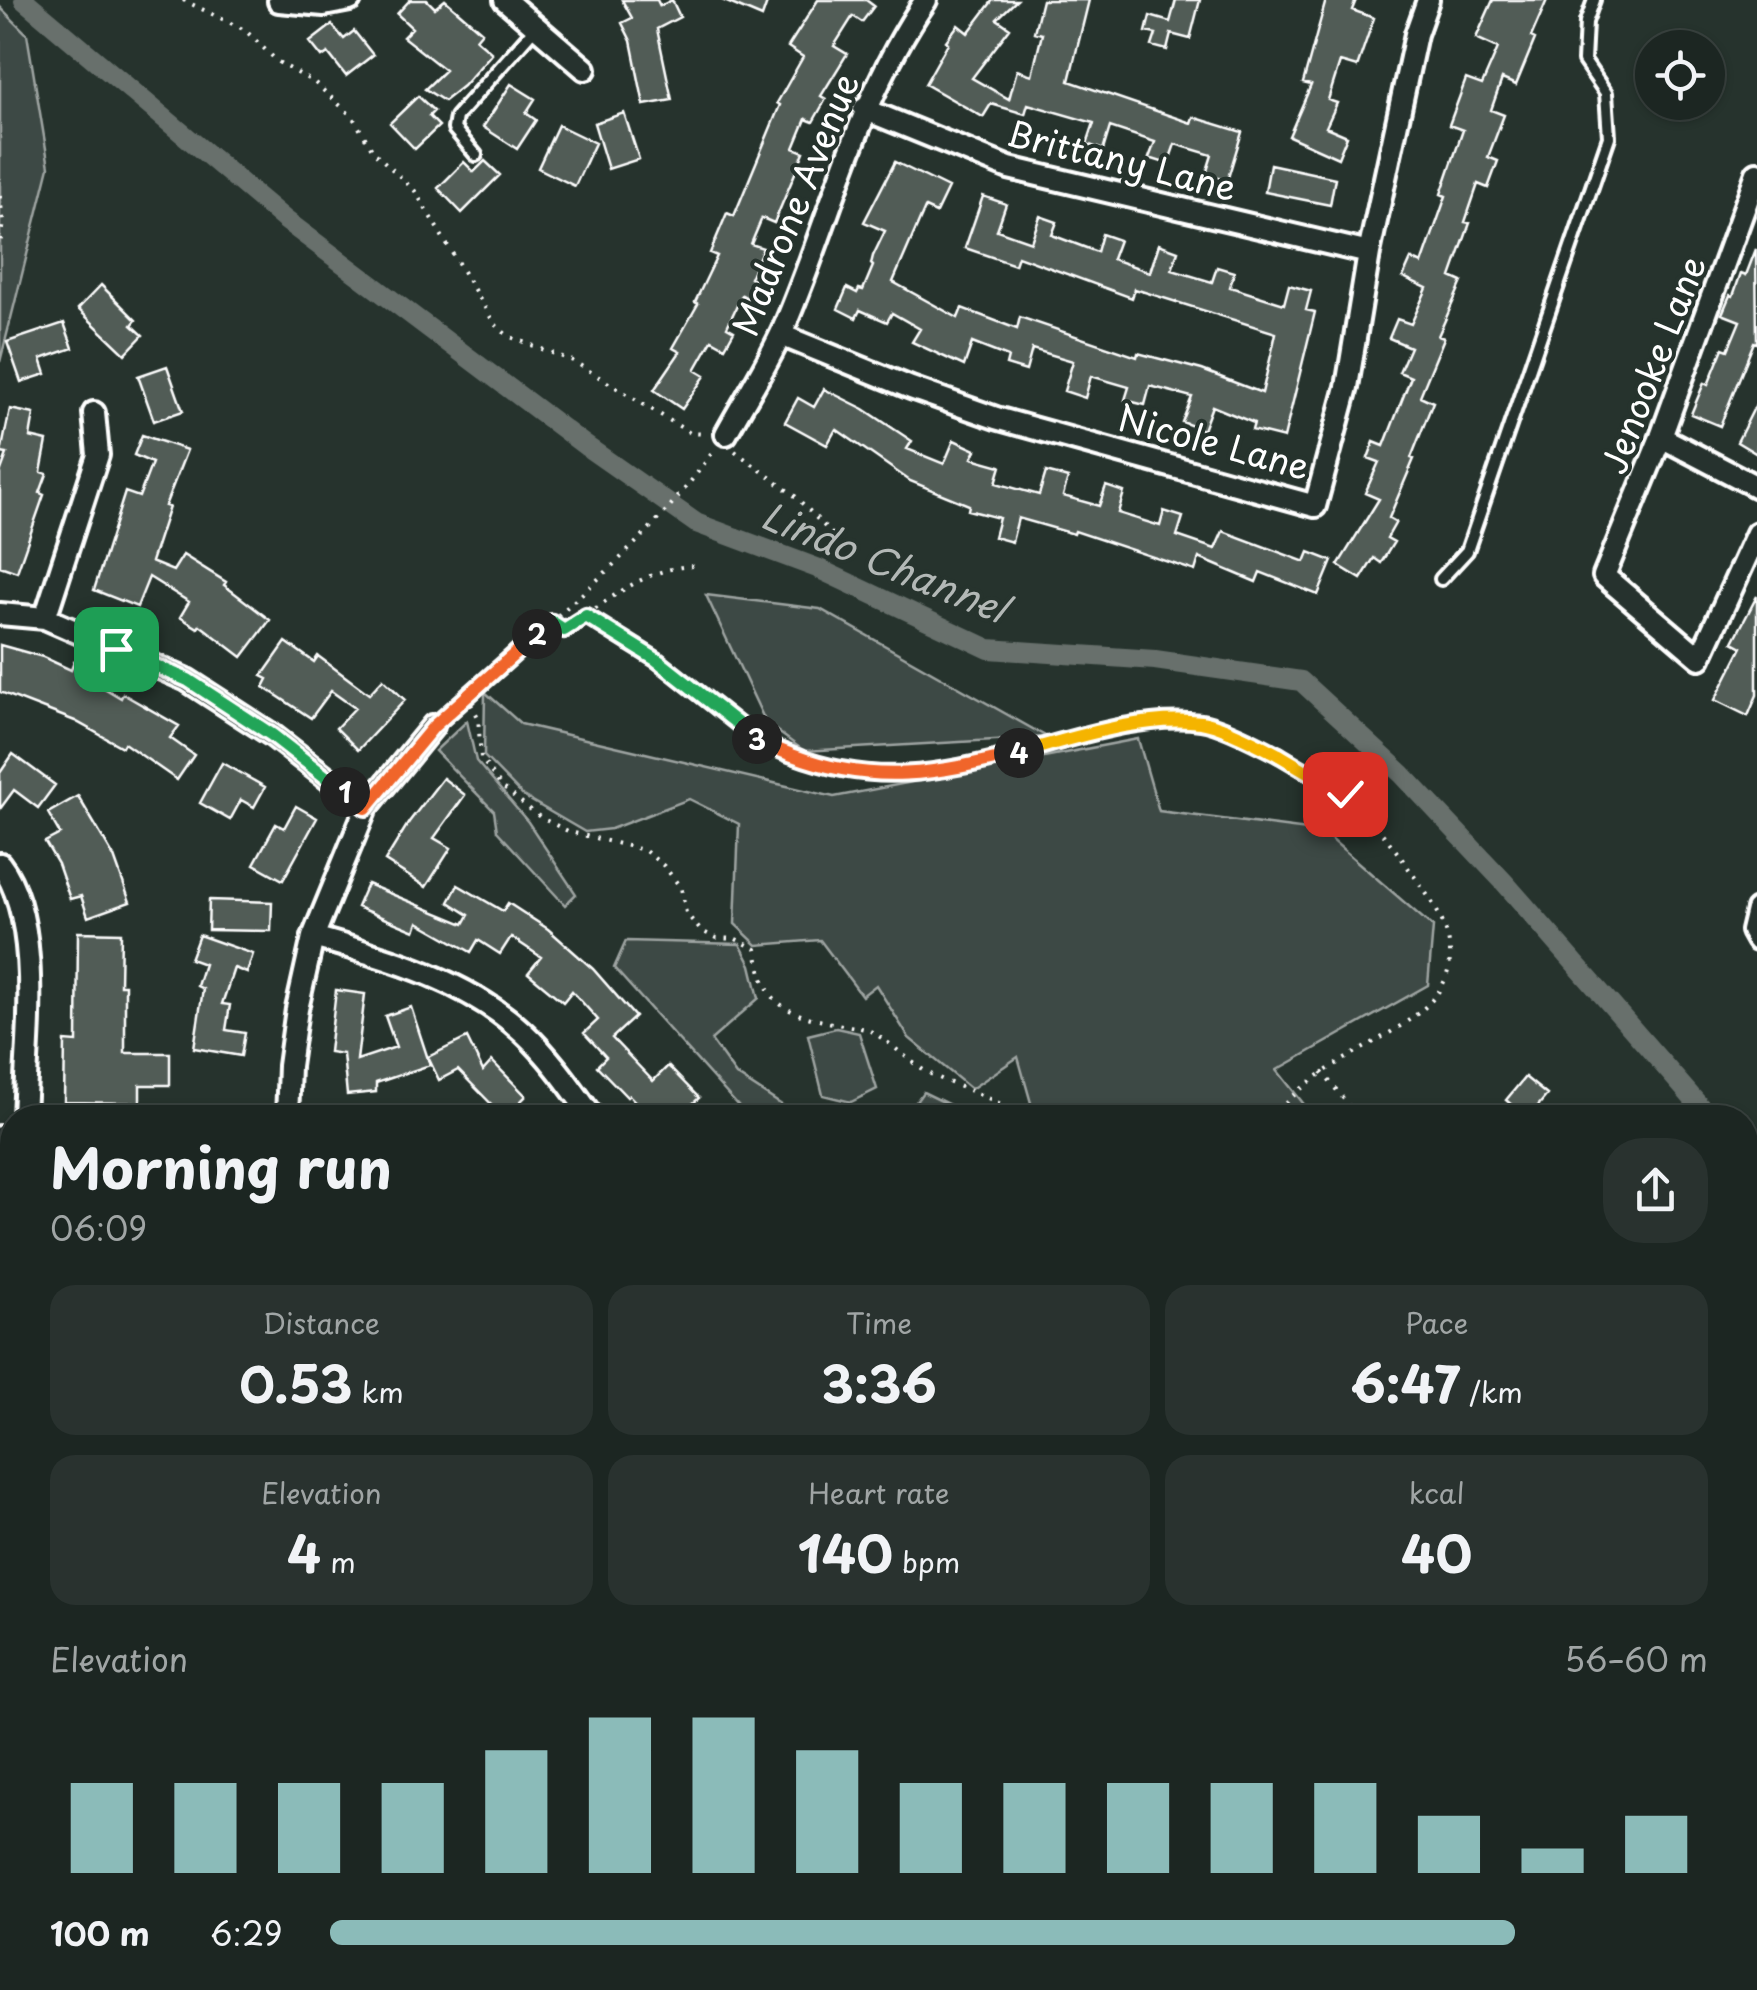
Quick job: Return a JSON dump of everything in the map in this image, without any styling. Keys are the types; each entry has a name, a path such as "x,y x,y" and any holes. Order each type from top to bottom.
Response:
{"street":[{"path":"279,1 324,6 350,0"},
{"path":"505,0 585,69"},
{"name":"Madrone Avenue","path":"726,434 781,334 864,110 896,42 926,0"},
{"name":"Nicole Lane","path":"781,334 910,388 996,418 1315,506 1347,387 1369,253 1416,34 1428,0"},
{"name":"Brittany Lane","path":"864,110 1009,168 1369,253"},
{"name":"Jenooke Lane","path":"1757,173 1661,437 1604,576 1700,658 1757,533"},
{"path":"45,618 98,456 94,413"},
{"path":"1661,437 1757,487"},
{"path":"0,614 45,618 188,680 272,735 366,808"},
{"path":"288,1105 296,1009 313,936 366,808 434,726"},
{"path":"0,864 19,897 27,930 24,1105"},
{"path":"1757,910 1752,930 1757,940"},
{"path":"313,936 446,981 491,1007 524,1033 583,1105"}],"lane":[{"path":"1441,579 1467,552 1610,136 1606,93 1584,61 1586,22 1594,0"},
{"path":"476,156 454,129 456,117 536,27"}],"path":[{"path":"183,0 245,30 278,62 315,83 352,116 374,152 415,191 494,324 508,336 573,361 690,433 726,434 736,453 821,520 832,534 832,550"},
{"path":"0,196 0,247"},
{"path":"434,726 632,548 668,512 710,457"},
{"path":"552,622 564,630 654,574 672,566 694,566"},
{"path":"586,616 657,660 762,743 819,765 892,776 970,766 1088,734 1156,722 1204,722 1275,752 1345,794 1394,847 1439,912 1451,952 1444,982 1423,1009 1322,1072 1294,1092 1284,1105"},
{"path":"466,696 478,717 482,758 500,786 541,818 570,832 644,850 664,866 680,888 686,913 701,931 717,938 736,939 756,949 760,974 770,998 792,1014 869,1030 928,1072 1004,1105"},
{"path":"1322,1072 1349,1105"}],"shaded area":[{"path":"0,7 27,34 49,167 0,362"},
{"path":"706,595 820,609 1047,737 804,751 766,723"},
{"path":"485,692 521,724 834,797 1138,739 1159,811 1323,832 1433,927 1428,985 1277,1070 1305,1105 1032,1105 1018,1057 971,1089 909,1038 876,985 862,996 820,940 757,945 735,924 739,824 689,799 611,829 585,832 523,796 484,756"},
{"path":"467,721 476,761 528,822 576,894 565,905 497,831 494,811 435,751"},
{"path":"626,941 740,944 751,965 759,998 711,1040 736,1075 782,1105 737,1105 614,968"},
{"path":"836,1028 859,1033 877,1089 851,1102 823,1095 808,1035"},
{"path":"923,1092 950,1105 914,1105"}],"building":[{"path":"410,0 427,0 435,8 445,0 482,32 476,39 492,53 444,101 425,89 445,70 403,37 412,28 397,14"},
{"path":"622,0 657,0 660,6 672,0 680,17 657,29 672,100 644,105 631,41 622,23 632,18"},
{"path":"722,0 768,0 762,17"},
{"path":"818,0 866,0 874,6 862,22 853,16 834,46 847,54 821,96 826,99 813,122 806,119 794,148 804,152 774,223 762,218 751,244 763,248 750,278 759,282 751,300 742,295 727,327 734,331 725,347 712,340 695,370 705,376 682,409 654,390 680,352 673,348 698,304 695,302 717,256 710,253 727,213 734,216 780,105 777,103 803,57 788,47"},
{"path":"993,0 1017,0 997,19 1010,28 972,78 1009,99 1017,70 1032,75 1042,34 1034,32 1042,0 1089,0 1069,81 1191,123 1193,117 1242,132 1227,181 1206,174 1212,155 1175,144 1168,164 1149,158 1155,142 1110,127 1103,150 1087,144 1094,123 1028,104 1025,114 991,104 983,117 925,84 958,25 968,33"},
{"path":"1176,0 1200,0 1190,39 1171,34 1167,50 1152,46 1156,34 1146,32 1150,16 1170,22"},
{"path":"1326,0 1356,0 1352,10 1374,18 1357,67 1340,62 1328,100 1337,103 1326,127 1347,136 1338,158 1289,136 1311,85 1303,83"},
{"path":"1493,0 1547,0 1516,85 1502,79 1491,110 1504,115 1488,157 1498,161 1488,188 1478,184 1465,222 1470,223 1451,277 1462,282 1438,336 1444,338 1420,396 1433,402 1389,518 1396,522 1387,538 1394,542 1381,563 1374,558 1361,579 1338,565 1379,499 1365,493 1379,462 1368,458 1374,442 1384,446 1411,377 1399,372 1410,347 1389,338 1397,319 1411,324 1427,288 1403,277 1411,259 1422,264 1446,196 1441,194 1463,130 1449,125 1466,79 1482,85 1498,48 1476,38"},
{"path":"332,25 344,39 354,31 373,55 346,76 328,53 322,57 310,42"},
{"path":"511,84 535,99 526,113 536,120 517,149 483,127"},
{"path":"418,96 434,111 429,116 439,126 415,149 390,123"},
{"path":"624,113 639,159 608,169 594,123"},
{"path":"558,125 595,143 575,186 538,168"},
{"path":"485,161 500,175 462,213 438,188 464,162 474,172"},
{"path":"895,162 948,188 936,213 925,208 893,282 958,318 962,308 1017,329 1020,317 1137,357 1138,353 1202,370 1262,393 1276,333 1135,289 1132,298 1018,256 1015,265 965,248 983,196 1006,204 997,230 1031,242 1040,216 1057,222 1052,235 1097,252 1102,234 1119,240 1112,259 1150,272 1159,244 1178,251 1172,270 1212,282 1217,267 1234,272 1230,287 1284,304 1289,285 1311,291 1306,310 1315,312 1284,438 1252,430 1254,423 1212,406 1203,430 1182,422 1192,397 1150,386 1145,405 1125,400 1129,387 1091,376 1085,398 1064,391 1073,361 1032,349 1026,371 1006,365 1008,357 972,343 964,366 912,342 920,329 892,313 887,322 860,310 856,318 838,309 847,288 857,293 863,290 873,266 873,256 885,231 864,222"},
{"path":"1270,164 1335,178 1330,205 1265,192"},
{"path":"1756,249 1757,343 1754,342 1720,426 1691,414 1740,321 1722,314 1741,273 1746,275"},
{"path":"101,285 136,320 132,325 143,335 125,354 78,309"},
{"path":"64,323 73,348 41,359 46,374 21,382 7,342"},
{"path":"167,366 183,411 154,421 138,376"},
{"path":"824,389 864,409 912,441 907,449 944,464 954,440 976,450 972,458 1001,466 996,483 1039,495 1046,472 1068,478 1063,496 1099,506 1106,486 1124,492 1118,513 1160,526 1164,511 1183,517 1177,536 1215,549 1223,531 1305,562 1309,552 1332,561 1318,595 1260,572 1256,582 1199,558 1195,571 1075,531 1074,534 1018,518 1012,542 994,537 999,518 968,510 969,505 910,481 836,429 827,445 785,422 798,398 814,407"},
{"path":"1757,402 1757,454 1737,442"},
{"path":"10,409 34,414 30,437 47,441 41,472 47,474 40,493 44,495 17,572 0,566 0,473 7,454 1,453"},
{"path":"142,435 187,450 165,506 169,507 151,562 173,571 183,555 226,582 224,585 270,620 242,657 200,625 198,628 180,617 189,602 149,577 137,607 94,590 125,492 139,497 152,463 134,455"},
{"path":"1757,596 1757,695 1748,716 1715,700 1742,647 1733,642"},
{"path":"286,642 314,662 318,656 369,694 383,679 405,700 358,750 336,728 355,708 331,691 311,718 264,687 268,679 262,676"},
{"path":"0,645 71,670 74,662 98,672 94,682 179,726 170,738 194,755 177,780 124,743 122,747 75,721 0,692"},
{"path":"13,754 55,785 38,808 14,790 0,809 0,773"},
{"path":"222,763 265,787 254,807 241,800 230,820 200,803"},
{"path":"443,778 465,795 434,838 451,848 426,887 385,861"},
{"path":"78,796 114,857 130,902 88,917 81,896 70,899 58,864 45,842 60,834 48,813"},
{"path":"296,806 317,818 283,880 254,864 276,824 284,828"},
{"path":"367,884 464,924 469,915 449,902 458,885 503,911 508,903 548,929 593,969 635,1017 612,1038 653,1081 668,1066 699,1098 691,1105 639,1105 627,1097 597,1066 606,1057 584,1033 598,1020 572,991 563,1002 528,973 541,957 511,937 500,954 478,940 471,952 418,922 415,931 357,907"},
{"path":"209,900 272,902 271,931 208,930"},
{"path":"78,932 121,933 125,1053 170,1053 170,1085 140,1085 140,1103 64,1102 65,1041 77,1042"},
{"path":"199,935 253,954 247,973 234,968 222,1004 230,1005 226,1030 245,1033 241,1056 194,1048 203,989 197,986 204,964 190,959"},
{"path":"336,990 365,994 357,1060 396,1047 385,1016 411,1007 430,1065 376,1083 376,1092 347,1095 343,1054 329,1052"},
{"path":"467,1038 483,1071 492,1061 526,1096 517,1105 492,1105 458,1070 439,1080 428,1057"},
{"path":"1525,1077 1547,1095 1539,1105 1512,1105 1506,1100"}],"waterway":[{"name":"Lindo Channel","path":"24,0 284,219 586,446 696,523 817,568 989,649 1155,660 1301,681 1402,774 1504,882 1699,1105"}],"route":[{"path":"116,649 188,680 272,735 366,808 434,726 495,668 552,622 564,630 586,616 657,660 762,743 819,765 892,776 970,766 1088,734 1156,722 1204,722 1275,752 1345,794"}]}
